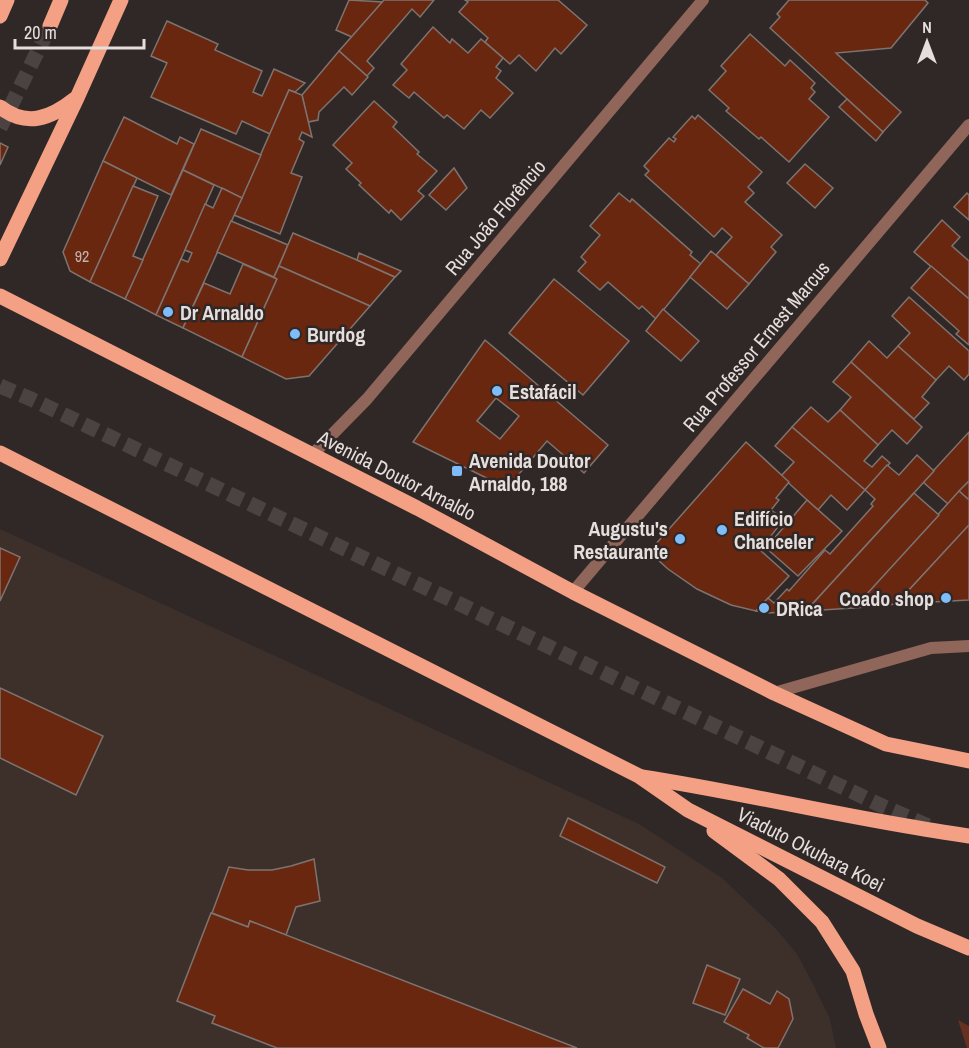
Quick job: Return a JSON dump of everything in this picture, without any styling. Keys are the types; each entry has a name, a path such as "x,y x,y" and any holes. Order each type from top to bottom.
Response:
{"main road":[{"path":"0,16 7,0"},
{"path":"50,26 61,0"},
{"path":"0,259 121,0"},
{"path":"0,106 20,117 40,119 59,112 77,98"},
{"name":"Avenida Doutor Arnaldo","path":"0,296 417,507 573,592 774,693 886,744 969,761"},
{"path":"0,453 644,780 779,879 822,922 853,971 879,1048"},
{"path":"644,780 698,785 906,827 969,837"},
{"name":"Viaduto Okuhara Koei","path":"644,780 688,810 917,926 969,948"}],"street":[{"name":"Rua João Florêncio","path":"312,455 367,399 702,0"},
{"name":"Rua Professor Ernest Marcus","path":"573,592 969,125"},
{"path":"774,693 931,648 969,646"}],"shaded area":[{"path":"0,529 639,824 722,878 777,930 797,954 814,986 830,1019 836,1048 0,1048"},
{"path":"958,1020 969,1026 969,1048 967,1048"}],"building":[{"path":"349,0 383,2 352,37 336,30"},
{"path":"384,0 434,0 420,17 412,9 367,61 374,68 367,76 339,51"},
{"path":"465,0 558,0 587,25 561,54 555,48 536,71 519,55 510,64 485,42 488,38 459,12 468,2"},
{"path":"789,0 925,0 928,3 891,48 836,53 901,112 883,132 770,28 780,17 777,14"},
{"path":"167,21 218,44 215,50 262,71 253,92 262,96 274,69 305,83 295,92 289,90 270,134 242,121 236,134 151,97 167,63 151,56"},
{"path":"433,27 450,43 452,39 468,53 481,39 503,58 496,67 501,71 496,78 513,93 490,118 481,110 464,129 447,115 444,118 414,92 409,98 393,85 407,70 401,64"},
{"path":"750,34 785,66 790,60 815,83 811,88 815,92 809,99 829,117 789,162 761,137 759,139 726,111 729,108 709,90 726,71 721,66"},
{"path":"339,51 368,77 352,95 344,87 319,112 318,120 308,122 302,95"},
{"path":"289,90 302,95 312,137 302,132 299,139 304,142 291,173 302,177 280,234 234,215"},
{"path":"847,99 883,132 876,141 839,107"},
{"path":"374,101 397,122 393,127 419,152 417,154 437,171 418,191 424,196 401,220 391,210 389,213 359,185 361,183 346,169 352,163 333,145"},
{"path":"698,115 762,172 748,187 754,193 745,202 782,235 771,247 776,252 749,284 716,255 732,237 722,228 714,237 645,175 649,171 644,166 669,138 674,142 676,139 673,137 692,116 695,119"},
{"path":"124,117 177,144 180,137 194,144 171,195 103,161"},
{"path":"201,129 261,155 242,198 183,170"},
{"path":"0,143 8,147 0,165"},
{"path":"103,161 137,178 90,282 70,271 63,252"},
{"path":"805,164 833,188 815,208 787,183"},
{"path":"454,168 467,188 446,210 429,195"},
{"path":"183,170 214,185 156,315 125,299"},
{"path":"133,186 158,196 133,256 143,260 125,299 90,282"},
{"path":"222,188 242,198 183,328 156,315 181,259 188,262 192,253 185,250 205,204 213,208"},
{"path":"619,193 630,202 632,199 692,252 690,255 701,264 656,319 642,306 639,309 608,282 600,290 578,271 586,262 581,257 600,235 590,226"},
{"path":"967,193 969,195 969,220 954,207"},
{"path":"942,220 960,237 952,246 969,261 969,299 914,252"},
{"path":"231,221 288,245 274,277 217,252"},
{"path":"293,233 395,277 370,306 279,266"},
{"path":"711,251 749,284 727,309 690,277"},
{"path":"359,253 401,271 395,277 357,260"},
{"path":"243,264 277,279 242,357 183,328 204,283 230,294"},
{"path":"279,266 370,306 309,376 286,379 242,357 277,279 274,277"},
{"path":"931,266 969,299 969,345 956,334 959,331 911,288"},
{"path":"554,279 629,341 583,395 509,333"},
{"path":"909,297 969,351 969,374 964,380 949,366 936,380 898,346 910,333 892,316"},
{"path":"663,309 699,341 681,361 646,331"},
{"name":"Estafácil","path":"485,340 608,445 584,473 547,441 507,488 413,442","holes":["496,398 519,416 500,439 477,421"]},
{"path":"869,341 887,358 898,346 936,380 922,397 929,403 914,419 851,362"},
{"path":"851,362 922,427 907,444 892,430 878,445 840,410 851,397 833,382"},
{"path":"811,407 828,422 840,410 878,445 864,461 872,467 882,456 890,463 865,490 792,427"},
{"path":"792,427 865,490 847,510 831,495 818,510 781,476 794,462 775,446"},
{"path":"969,432 969,481 948,504 923,482"},
{"name":"Edifício Chanceler","path":"746,442 789,482 776,498 779,500 771,510 784,519 760,550 789,576 756,611 731,605 697,589 668,569 657,559 653,550 654,546"},
{"path":"917,455 934,471 806,611 767,613 756,611 768,598 774,603 787,589 789,591 825,550 830,554 873,506 871,504 875,499 865,490 887,465 899,475"},
{"path":"969,481 969,500 959,491"},
{"path":"959,491 969,500 969,525 896,604 854,608"},
{"path":"914,493 939,515 854,608 806,611"},
{"path":"807,500 842,531 798,576 766,548"},
{"path":"969,525 969,600 896,604"},
{"path":"0,548 20,557 0,601"},
{"path":"0,688 103,736 76,795 0,758"},
{"path":"568,818 665,867 657,883 560,836"},
{"path":"314,859 320,901 296,907 286,935 250,921 248,927 212,913 229,867 272,870"},
{"path":"211,913 248,927 250,921 577,1048 277,1048 212,1023 215,1016 177,1001"},
{"path":"707,965 740,979 725,1015 693,1003"},
{"path":"743,989 770,1004 777,991 789,999 793,1019 778,1048 764,1048 747,1038 749,1035 724,1022"}],"tunnel":[{"path":"0,128 50,26"},
{"path":"0,386 880,805 933,828"}],"place":[{"name":"Dr Arnaldo","path":"168,312"},
{"name":"Burdog","path":"295,334"},
{"name":"Estafácil","path":"497,391"},
{"name":"Avenida Doutor Arnaldo, 188","path":"457,471"},
{"name":"Edifício Chanceler","path":"722,530"},
{"name":"Augustu's Restaurante","path":"680,539"},
{"name":"Coado shop","path":"946,598"},
{"name":"DRica","path":"764,608"}]}
